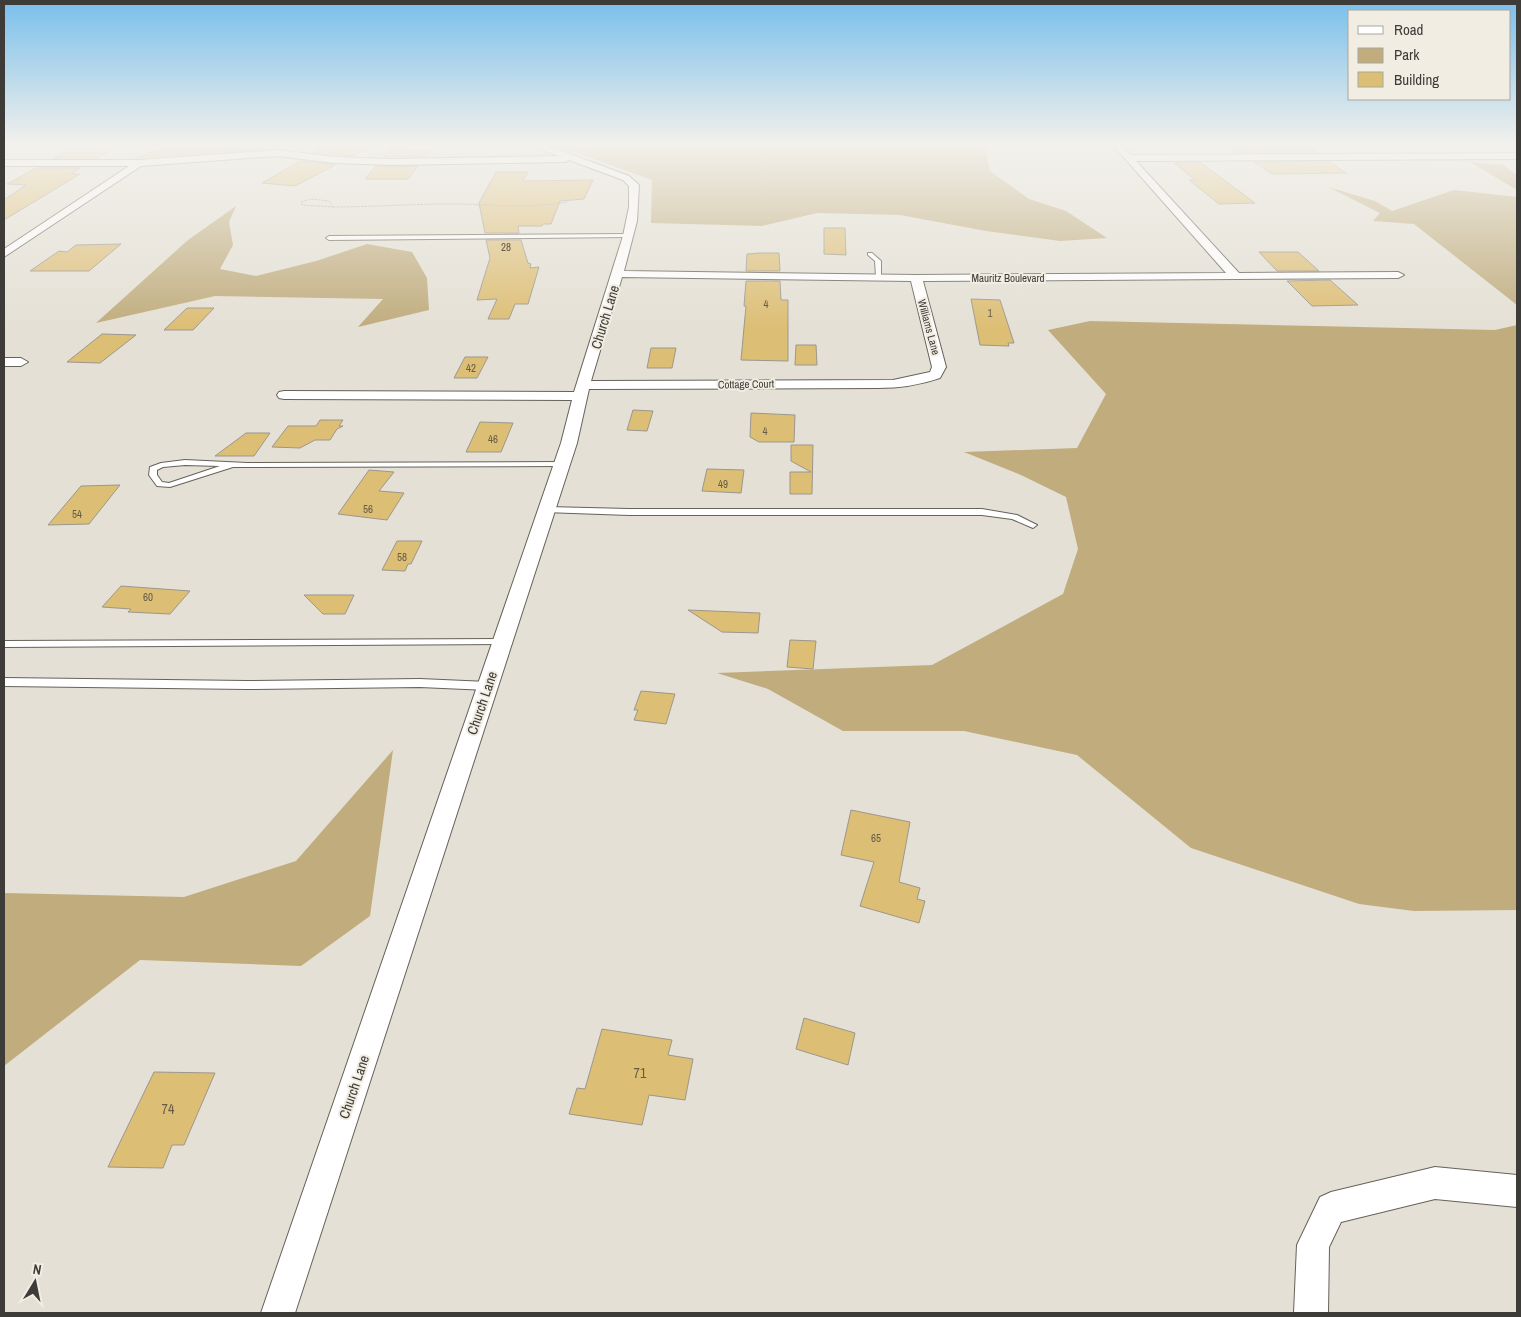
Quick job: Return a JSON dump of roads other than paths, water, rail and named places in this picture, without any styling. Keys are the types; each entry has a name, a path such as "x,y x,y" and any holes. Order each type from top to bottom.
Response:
{"street":[{"path":"4,254 76,205"},
{"name":"Church Lane","path":"278,1313 562,464 612,288 618,274 635,205"},
{"path":"1172,205 1236,276"},
{"name":"Mauritz Boulevard","path":"618,274 916,278 1398,275"},
{"name":"Williams Lane","path":"907,384 919,382 935,375 940,367 916,278"},
{"path":"4,362 21,362"},
{"name":"Cottage Court","path":"284,395 907,384"},
{"path":"1311,1313 1313,1245 1331,1208 1435,1183 1517,1191"}],"lane":[{"path":"329,238 627,236"},
{"path":"870,254 878,261 879,277"},
{"path":"231,465 170,485 160,484 153,475 153,469 160,465 174,463 231,465 562,464"},
{"path":"547,510 629,512 982,512 1014,517 1033,525"},
{"path":"4,644 502,642"},
{"path":"4,682 246,685 420,682 488,686"}]}
